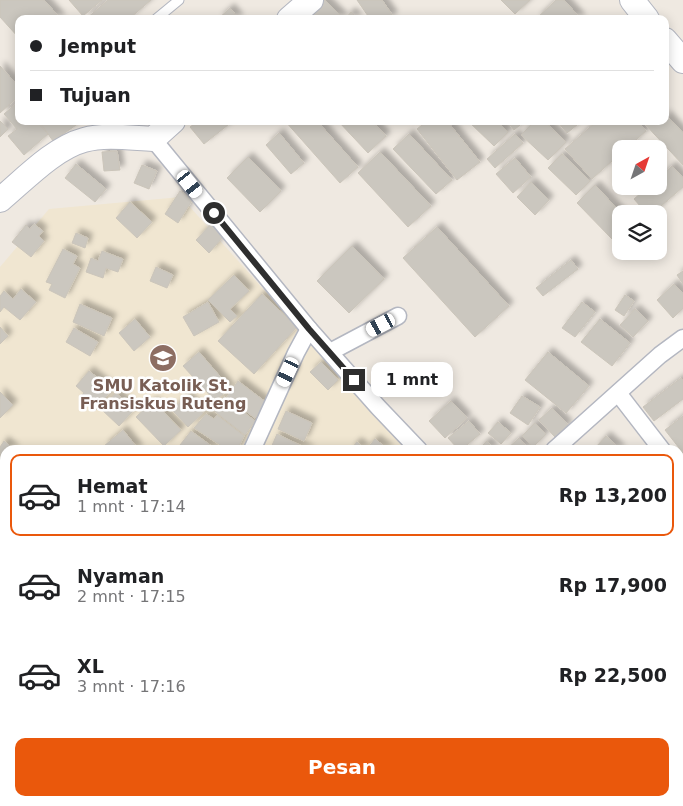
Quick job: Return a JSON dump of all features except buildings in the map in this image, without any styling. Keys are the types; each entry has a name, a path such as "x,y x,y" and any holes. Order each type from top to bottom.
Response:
{"street":[{"path":"294,15 311,0"},
{"path":"632,0 644,15"},
{"path":"669,45 683,61"},
{"path":"0,200 61,148 84,139 153,139 169,125"},
{"path":"153,139 309,329 414,445"},
{"path":"330,352 398,316"},
{"path":"254,445 309,329"},
{"path":"560,445 683,338"},
{"path":"618,393 658,445"}],"lane":[{"path":"161,15 179,0"}],"shaded area":[{"name":"SMU Katolik St. Fransiskus Ruteng","path":"181,197 403,445 0,445 0,267 49,209"}],"place":[{"name":"SMU Katolik St. Fransiskus Ruteng","path":"163,358"}],"route":[{"path":"214,213 309,329 354,380"}]}
